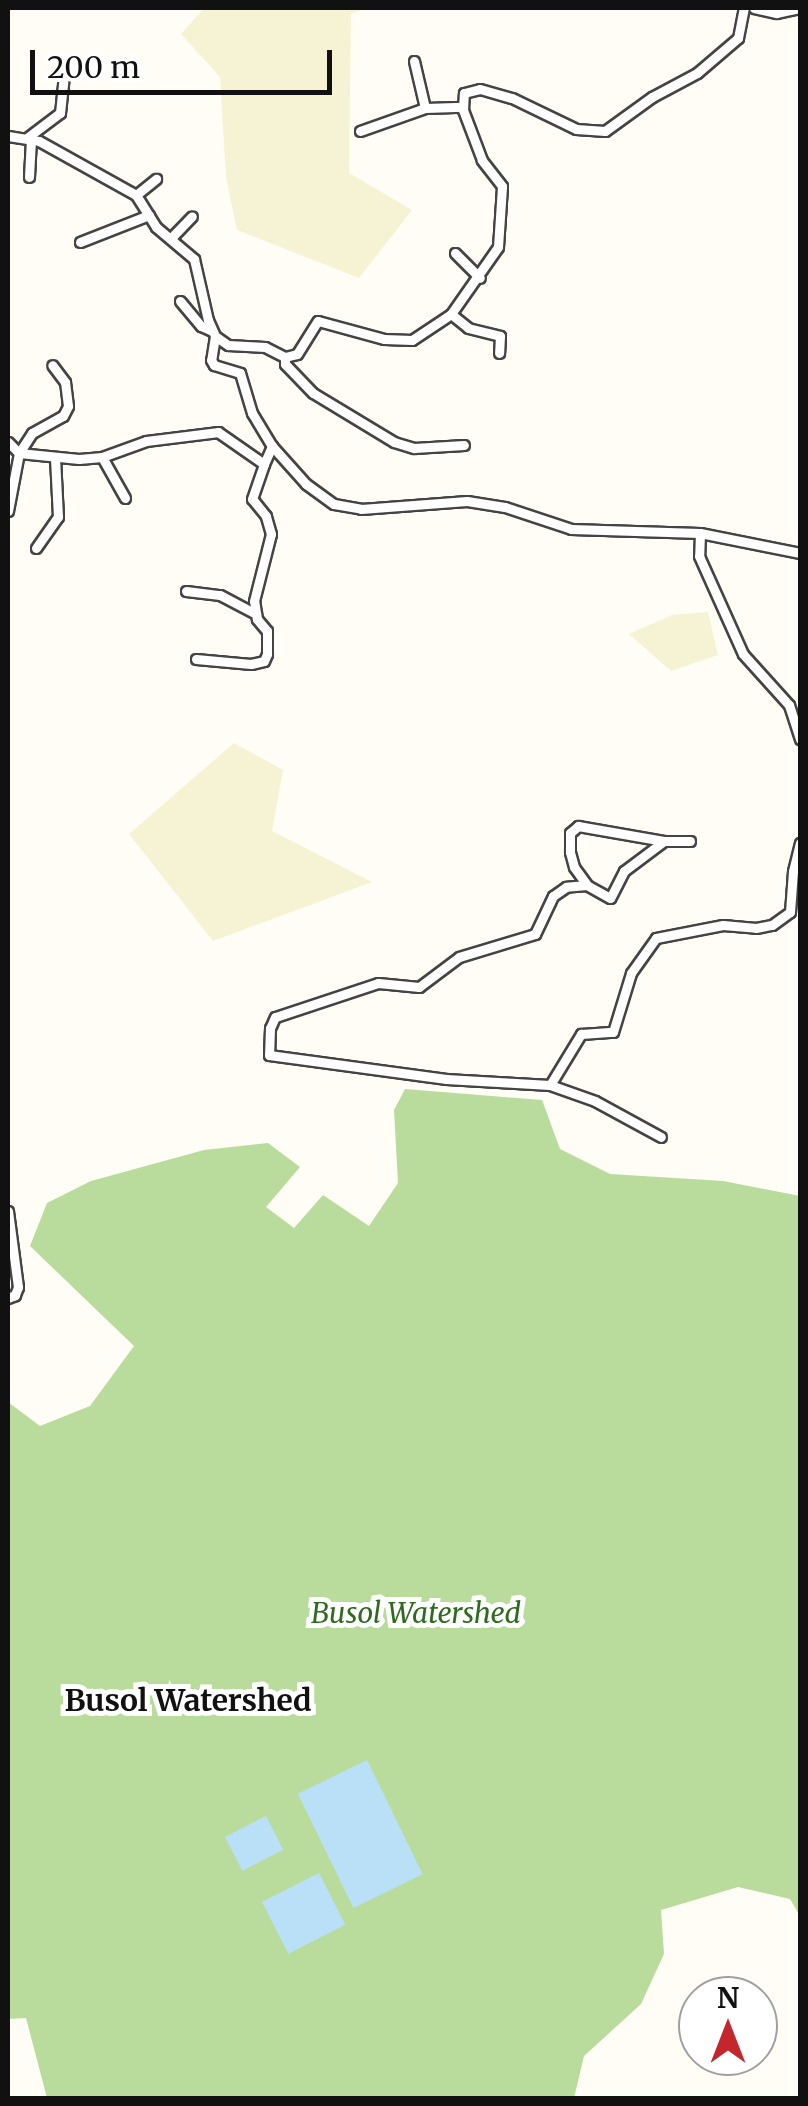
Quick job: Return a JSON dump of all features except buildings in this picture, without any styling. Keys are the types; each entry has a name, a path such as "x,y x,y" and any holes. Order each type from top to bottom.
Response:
{"street":[{"path":"285,357 304,347 318,320 384,339 412,340 435,328 480,278 498,248 502,186 482,160 462,107 464,93 480,89 512,98 576,129 606,131 652,96 696,73 738,38 744,8"},
{"path":"754,8 776,14 800,8"},
{"path":"414,60 425,108"},
{"path":"29,177 30,138 60,113 64,74"},
{"path":"360,131 425,108 462,107"},
{"path":"8,136 30,138 136,195 170,238 194,258 214,334 210,360 240,374 252,413 272,446 314,491 343,507 467,501 505,507 571,530 700,533 800,553"},
{"path":"136,195 156,179"},
{"path":"80,242 149,214"},
{"path":"170,238 192,216"},
{"path":"455,253 480,278"},
{"path":"180,301 201,326 228,344 264,347 285,357"},
{"path":"450,314 468,328 500,336 499,354"},
{"path":"285,357 285,364 313,393 394,442 414,448 464,445"},
{"path":"8,511 19,454 32,433 63,416 68,406 64,382 52,364"},
{"path":"8,442 19,454 102,457 146,441 218,432 264,464"},
{"path":"196,659 264,661 269,640 256,614 256,582 271,534 266,516 252,500 272,446"},
{"path":"102,457 126,498"},
{"path":"36,548 58,517 55,458"},
{"path":"700,533 699,556 744,654 778,689 800,740"},
{"path":"186,591 220,595 256,614"},
{"path":"664,841 624,872 610,898 587,885 574,867 570,852 574,828 690,841"},
{"path":"550,1085 581,1034 614,1032 631,973 656,938 723,925 772,925 790,912 800,843"},
{"path":"587,885 566,887 552,896 535,934 459,957 420,987 378,983 276,1018 270,1028 267,1051 275,1057 345,1062 446,1079 550,1085 596,1101 661,1137"},
{"path":"8,1211 12,1275 18,1287 15,1295 8,1298"}],"shaded area":[{"path":"204,8 366,8 351,14 349,173 412,210 359,278 237,230 226,177 220,77 181,34"},
{"path":"708,612 718,655 671,671 629,634 672,615"},
{"path":"234,743 283,770 272,831 372,882 213,941 129,834"}],"green space":[{"name":"Busol Watershed","path":"405,1089 542,1100 560,1149 610,1174 723,1181 800,1196 800,1916 790,1899 738,1887 661,1910 664,1954 641,2004 584,2056 574,2098 47,2098 26,2018 8,2019 8,1402 40,1426 90,1406 134,1346 30,1246 47,1203 91,1181 204,1150 268,1143 300,1167 266,1207 294,1228 323,1195 369,1226 398,1183 394,1110"}],"water":[{"path":"367,1760 423,1874 353,1908 298,1794"},
{"path":"266,1816 283,1850 242,1871 225,1837"},
{"path":"319,1873 345,1925 288,1954 262,1902"}],"district":[{"name":"Busol Watershed","path":"188,1700"}]}
